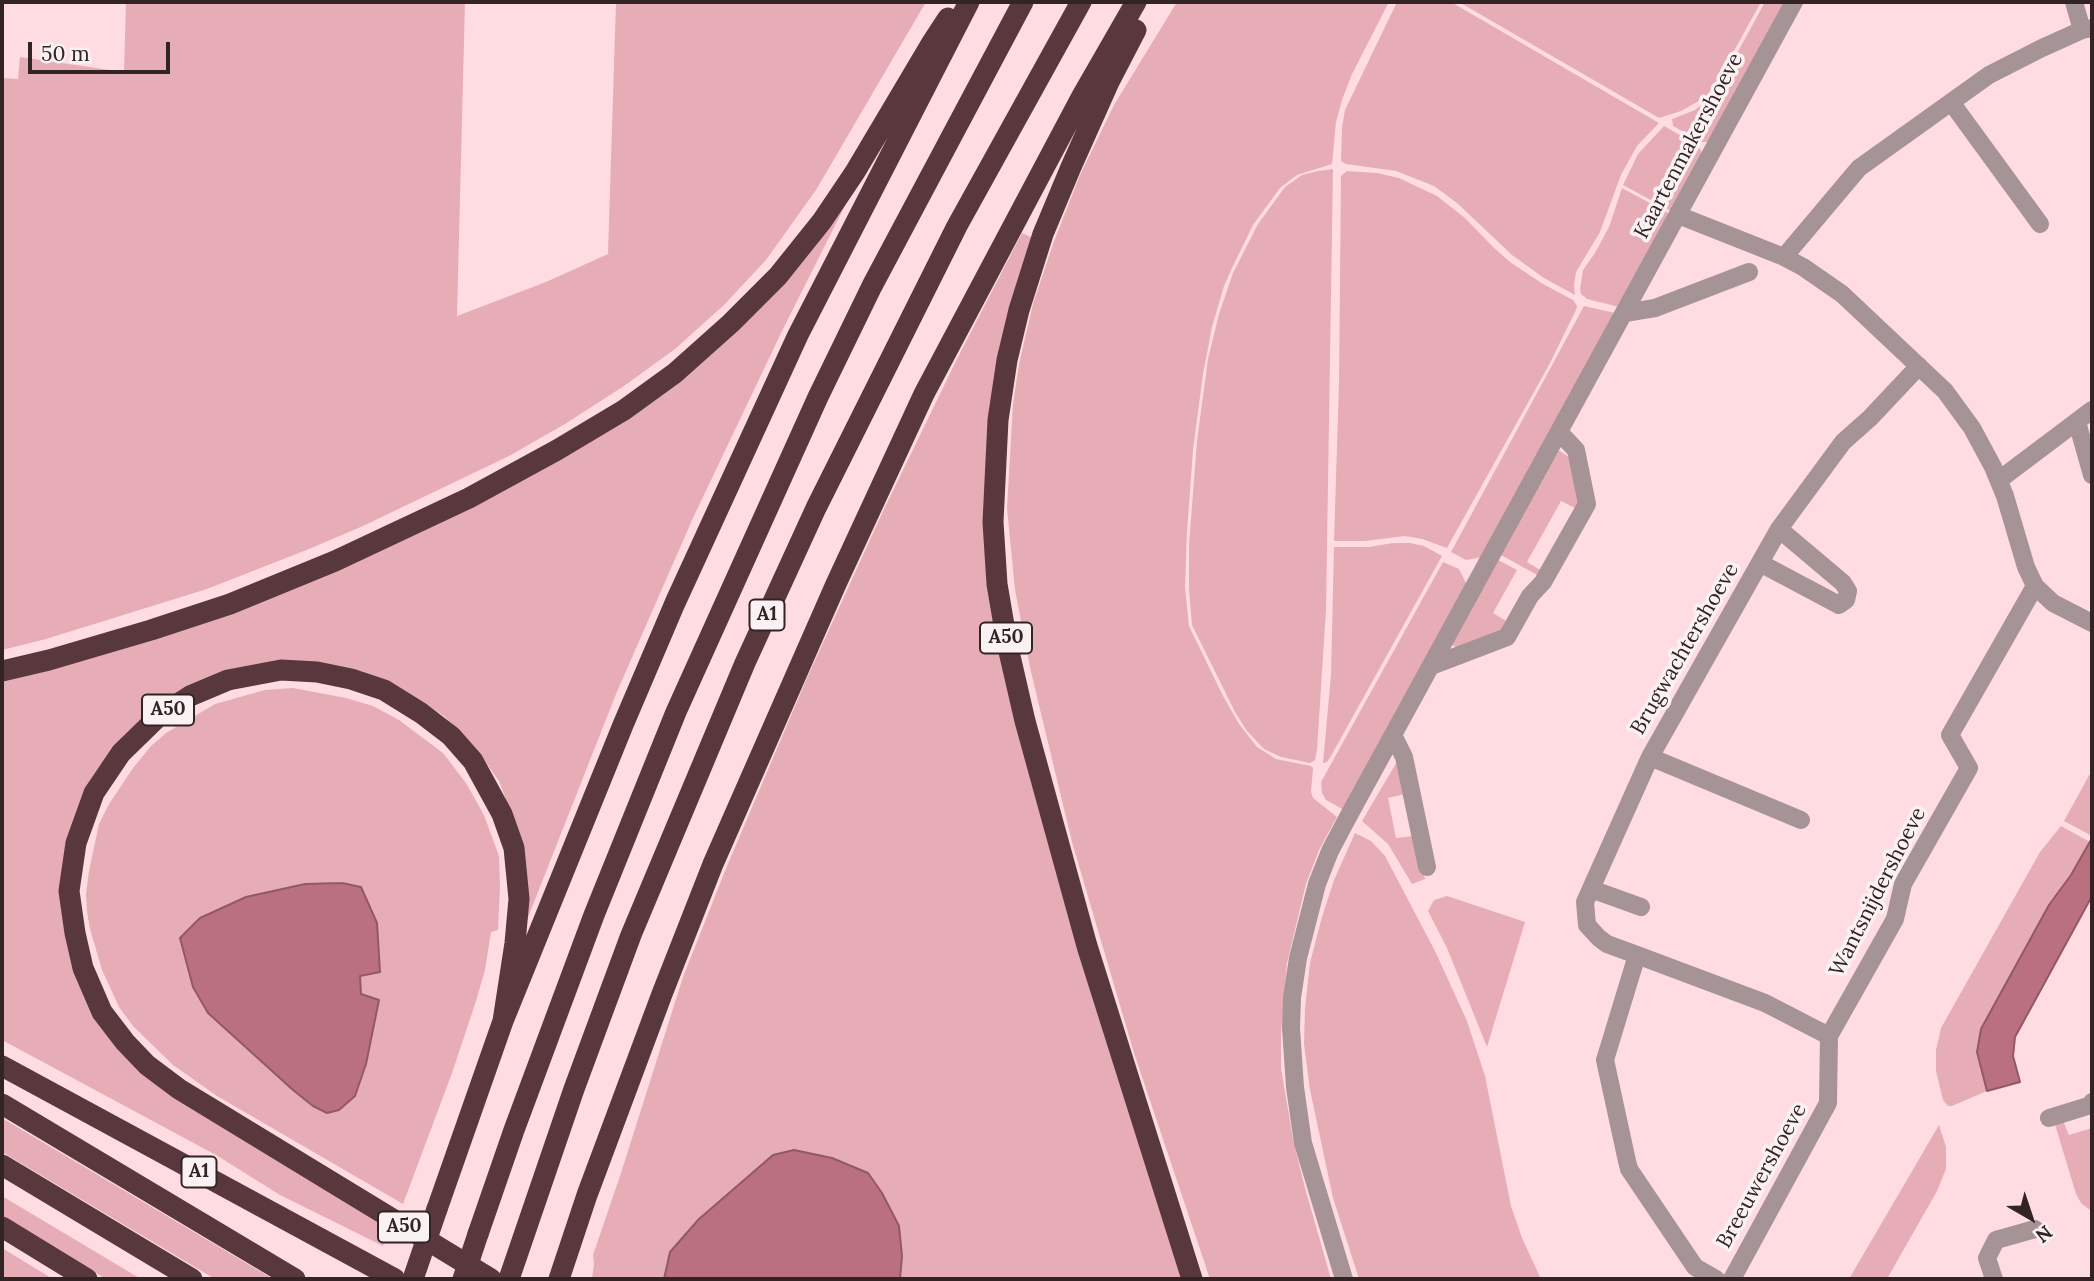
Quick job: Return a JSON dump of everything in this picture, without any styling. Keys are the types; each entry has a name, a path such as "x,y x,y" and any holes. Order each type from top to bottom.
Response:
{"highway":[{"path":"2,671 164,626 230,604 335,561 469,498 624,410 674,373 731,323 778,276 822,221 848,182 959,2"},
{"path":"413,1279 503,1021 674,603 798,335 969,2"},
{"name":"A1","path":"463,1279 514,1130 594,915 676,712 792,453 866,298 1023,2"},
{"name":"A1","path":"509,1279 574,1089 631,935 750,651 816,508 957,226 1081,2"},
{"name":"A1","path":"559,1279 626,1087 703,890 836,584 924,394 1082,96 1136,2"},
{"name":"A50","path":"1150,2 1109,82 1071,167 1043,234 1019,310 1007,360 998,421 993,522 998,584 1007,643 1025,722 1091,959 1192,1279"},
{"name":"A50","path":"491,1279 179,1089 146,1065 125,1042 102,1012 83,968 69,891 76,843 94,793 121,752 159,716 190,696 228,680 281,670 317,672 384,690 451,736 473,761 502,814 514,848 519,898 503,1021"},
{"name":"A1","path":"2,1066 395,1279"},
{"path":"2,1104 295,1279"},
{"path":"2,1166 192,1279"},
{"path":"2,1227 87,1279"}],"street":[{"name":"Kaartenmakershoeve","path":"1345,1279 1303,1143 1290,1028 1298,958 1317,884 1330,851 1794,2"},
{"path":"1784,257 1859,169 1989,75 2087,29 2074,2"},
{"path":"1951,102 2040,225"},
{"path":"1678,215 1803,267 1842,294 1919,366 1956,404 1972,428 1999,480 2026,567 2035,586 2053,603 2092,623"},
{"path":"1625,313 1655,308 1749,272"},
{"name":"Brugwachtershoeve","path":"1637,956 1599,938 1587,925 1586,902 1650,757 1779,529 1843,442 1870,418 1919,366"},
{"path":"1999,480 2092,410"},
{"path":"2077,422 2092,475"},
{"path":"1431,666 1507,637 1530,596 1543,582 1587,504 1576,450 1559,432"},
{"name":"Brugwachtershoeve","path":"1760,563 1839,605 1846,600 1848,591 1843,583 1779,529"},
{"name":"Wantsnijdershoeve","path":"1829,1037 1895,919 1903,884 1969,768 1950,735 2035,586"},
{"path":"1393,735 1404,757 1427,867"},
{"name":"Brugwachtershoeve","path":"1650,757 1801,820"},
{"path":"1591,889 1640,906"},
{"path":"1637,956 1765,1003 1829,1037"},
{"name":"Breeuwershoeve","path":"1637,956 1605,1060 1627,1161 1629,1169 1695,1267 1716,1279"},
{"name":"Breeuwershoeve","path":"1732,1279 1828,1103 1829,1037"},
{"path":"2049,1118 2091,1105 2092,1102"},
{"path":"1994,1279 1987,1258 1996,1240 2035,1228"}],"shaded area":[{"path":"126,2 465,2 457,316 546,282 608,254 616,2 926,2 816,190 766,260 724,305 675,349 624,386 509,456 309,549 207,589 2,650 2,78 18,79 20,57 124,72"},
{"path":"1177,2 1389,2 1352,74 1342,100 1336,122 1332,164 1297,175 1280,188 1253,225 1224,286 1212,327 1203,374 1193,450 1187,532 1185,587 1189,626 1223,696 1239,724 1257,747 1276,759 1313,768 1313,798 1337,817 1319,850 1306,884 1287,963 1281,1034 1281,1068 1293,1139 1331,1279 1210,1279 1134,1053 1072,842 1031,672 1015,590 1007,508 1013,404 1033,304 1080,175 1114,105"},
{"path":"1397,2 1451,2 1659,123 1637,146 1621,175 1600,232 1576,272 1575,295 1544,278 1512,255 1457,203 1434,186 1396,171 1341,161 1345,110"},
{"path":"1459,2 1761,2 1706,97 1681,111 1659,118"},
{"path":"1765,2 1786,2 1708,142 1702,142 1673,126 1672,119 1695,110 1711,97"},
{"path":"1664,126 1697,145 1702,155 1671,211 1623,185 1638,154"},
{"path":"876,144 783,329 693,518 616,694 527,920 526,864 510,810 499,781 457,729 444,716 397,686 285,663 131,732 63,878 102,1026 388,1229 383,1246 280,1195 216,1155 2,1040 2,675 328,567 689,366"},
{"path":"1333,169 1326,610 1317,750 1315,760 1310,763 1281,757 1264,749 1247,731 1235,712 1192,625 1189,545 1197,441 1208,359 1233,273 1258,224 1285,187 1302,175"},
{"path":"1347,171 1399,178 1437,196 1465,218 1510,262 1573,300 1577,306 1549,365 1447,548 1405,536 1365,541 1334,541 1341,176"},
{"path":"1622,188 1670,214 1619,307 1587,299 1580,289 1583,270 1609,227"},
{"path":"1022,233 1033,238 1003,334 993,582 1184,1279 900,1279 902,1256 773,1156 699,1219 670,1252 664,1279 592,1279 593,1255 683,977 727,866 807,678 884,509"},
{"path":"1584,306 1615,313 1482,557 1466,560 1451,552"},
{"path":"1558,450 1569,457 1580,502 1575,508 1561,501 1527,562 1542,571 1539,576 1501,555"},
{"path":"1393,543 1424,546 1442,556 1331,756 1323,763 1331,675 1334,547 1369,547"},
{"path":"1498,560 1517,570 1493,613 1506,621 1503,631 1457,648 1451,644"},
{"path":"1443,562 1459,569 1467,585 1344,810 1326,800 1321,782"},
{"path":"293,688 346,698 373,706 399,720 443,753 466,783 484,815 499,856 498,930 491,932 485,970 476,1001 403,1204 217,1096 173,1065 133,1026 119,1007 102,970 90,929 86,894 99,824 133,768 166,733 215,704 265,690","holes":["361,887 377,923 380,972 360,975 361,994 313,1106 208,1013 193,987 180,938"]},
{"path":"1398,760 1405,794 1388,798 1396,838 1413,836 1425,879 1412,884 1388,844 1362,821"},
{"path":"2092,770 2092,836 2064,821"},
{"path":"2061,826 2090,842 2049,905 1981,1029 1977,1052 1987,1091 1948,1106 1943,1100 1936,1071 1936,1050 1941,1028 2040,852"},
{"path":"1355,833 1371,841 1385,856 1435,951 1467,1021 1485,1076 1511,1206 1541,1279 1359,1279 1333,1198 1310,1090 1304,1044 1310,963 1334,880"},
{"path":"2092,838 2092,896 2015,1037 2013,1056 2020,1082 1987,1091 1977,1052 1981,1029 2049,905 2071,875"},
{"path":"342,883 361,887 377,923 380,972 360,976 361,994 379,1000 366,1064 355,1096 339,1110 327,1113 293,1090 208,1013 193,987 180,938 200,918 246,897 305,884"},
{"path":"1447,896 1525,922 1487,1047 1447,948 1428,911 1434,900"},
{"path":"2,1118 273,1279 215,1279 2,1152"},
{"path":"2054,1121 2063,1121 2069,1135 2092,1128 2090,1210 2081,1203 2076,1194"},
{"path":"1939,1125 1946,1147 1946,1169 1937,1191 1887,1279 1849,1279"},
{"path":"794,1150 832,1158 868,1173 899,1226 902,1256 900,1279 664,1279 670,1252 699,1219 773,1155"},
{"path":"2,1196 141,1279 106,1279 2,1217"},
{"path":"2,1248 53,1279 2,1279"}]}
